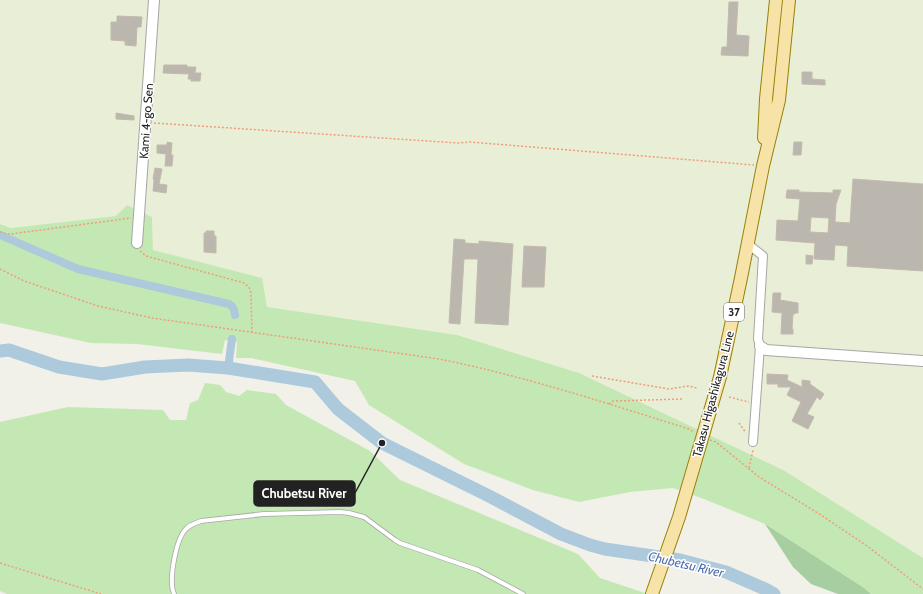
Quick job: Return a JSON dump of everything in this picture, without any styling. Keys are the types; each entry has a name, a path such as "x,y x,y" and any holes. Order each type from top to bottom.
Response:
{"main road":[{"name":"Takasu Higashikagura Line","path":"763,166 766,99 776,0"},
{"name":"Takasu Higashikagura Line","path":"652,594 679,517 720,377 763,166 779,100 789,0"}],"street":[{"name":"Kami 4-go Sen","path":"137,242 154,0"},
{"path":"748,244 763,256 758,340 760,346 753,442"},
{"path":"760,346 766,350 923,361"}],"lane":[{"path":"174,594 172,586 178,542 186,528 192,524 201,521 264,514 340,512 364,517 400,543 478,570 523,594"}],"path":[{"path":"146,123 458,143 470,142 763,166"},
{"path":"0,232 11,234 139,217"},
{"path":"137,242 139,250 146,256 244,283 249,287 251,293 252,332"},
{"path":"0,270 24,281 98,306 152,318 439,359 500,373 609,404 689,429 716,442 759,477 821,515 867,546 923,589"},
{"path":"592,376 669,389 688,386 696,388"},
{"path":"729,398 756,403"},
{"path":"609,404 614,401 683,399"},
{"path":"0,563 100,594"}],"green space":[{"path":"0,0 923,0 923,558 785,471 579,373 457,335 266,307 261,278 153,250 152,217 127,205 117,216 11,228 0,224"},
{"path":"127,205 152,217 153,250 262,278 267,307 457,335 579,373 785,471 923,558 923,594 871,594 765,524 673,488 630,492 579,502 533,490 464,464 369,405 355,381 251,358 236,358 237,342 225,340 222,354 137,344 91,343 0,323 0,224 11,228 116,216"},
{"path":"205,383 220,385 226,392 239,396 247,390 276,394 286,405 370,451 400,480 578,554 600,578 648,594 7,594 0,591 0,422 68,407 163,410 170,420 186,420 190,403 198,400"},
{"path":"765,524 871,594 838,594 811,584 793,567"}],"building":[{"path":"729,2 738,2 736,35 749,36 748,56 721,55 722,47 727,47"},
{"path":"117,16 142,17 141,27 137,27 136,46 125,45 125,41 111,40 111,22 117,22"},
{"path":"164,65 187,65 187,67 196,67 195,73 201,73 200,81 191,81 191,79 188,79 189,74 163,73"},
{"path":"802,72 812,72 812,79 825,80 825,85 802,84"},
{"path":"116,113 134,116 134,120 116,119"},
{"path":"167,142 172,143 172,166 165,166 166,154 157,153 157,145 167,145"},
{"path":"794,142 802,142 801,155 793,155"},
{"path":"155,168 162,169 159,184 167,185 166,193 153,191"},
{"path":"853,179 923,184 923,271 847,266 848,246 835,245 834,260 814,259 815,243 776,240 777,220 798,221 800,199 786,198 787,190 799,190 799,192 833,193 833,190 841,190 836,204 835,222 850,223","holes":["811,217 829,218 828,233 810,232"]},
{"path":"206,231 214,231 214,236 216,236 216,253 204,252 204,233 206,233"},
{"path":"454,239 465,240 465,243 479,244 479,241 513,244 508,325 475,323 478,259 464,259 460,324 449,323"},
{"path":"524,246 546,247 544,287 522,287"},
{"path":"806,255 813,256 812,264 806,264"},
{"path":"773,293 781,293 780,300 798,303 798,313 793,314 793,334 781,334 782,313 772,312"},
{"path":"767,374 788,375 787,380 802,387 802,380 810,381 810,384 824,394 820,400 817,397 807,414 814,417 808,429 792,421 801,402 787,395 791,387 778,387 778,384 767,384"}],"waterway":[{"path":"0,235 78,269 229,304 234,308 235,315"},
{"path":"228,368 232,339"},
{"name":"Chubetsu River","path":"0,351 9,350 59,367 102,374 145,367 188,365 228,368 315,382 338,409 382,443 489,496 561,534 605,549 680,560 726,572 774,594"}],"place":[{"name":"Chubetsu River","path":"382,443"}]}
